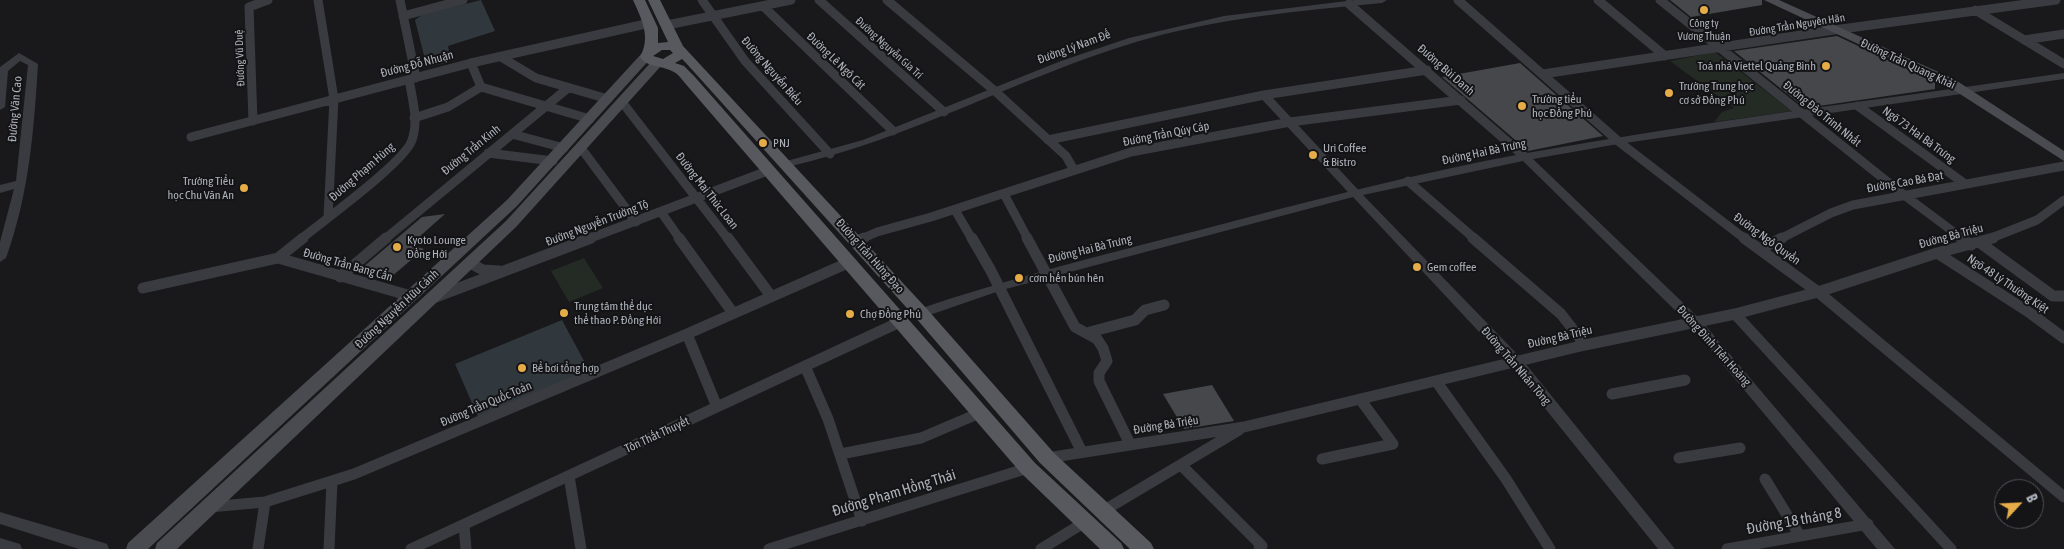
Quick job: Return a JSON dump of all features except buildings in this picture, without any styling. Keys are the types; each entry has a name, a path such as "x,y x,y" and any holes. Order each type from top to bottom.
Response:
{"main road":[{"path":"639,0 653,33 654,58 676,58 680,54 678,49"},
{"name":"Đường Trần Hưng Đạo","path":"654,0 678,49 857,241 1047,458 1144,549"},
{"name":"Đường Trần Quang Khải","path":"1770,0 1937,76 1964,91 2064,157"},
{"name":"Đường Trần Hưng Đạo","path":"654,58 679,69 690,79 982,412 1028,468 1114,549"},
{"name":"Đường Nguyễn Hữu Cảnh","path":"164,549 206,507 530,206 581,148 615,101 654,58"},
{"name":"Đường Nguyễn Hữu Cảnh","path":"135,549 512,203 590,119 615,101"},
{"path":"770,170 787,164"},
{"path":"454,256 470,263"},
{"path":"411,296 432,298"},
{"path":"902,322 921,313"},
{"path":"1085,522 1103,511"}],"street":[{"path":"318,0 334,99 328,217"},
{"name":"Đường Phạm Hùng","path":"278,258 393,164 409,147 413,137 413,78 400,0"},
{"path":"403,16 463,0"},
{"name":"Đường Nguyễn Biểu","path":"702,0 712,17 750,68 830,154"},
{"path":"667,26 791,0"},
{"name":"Đường Nguyễn Gia Trí","path":"819,0 944,112"},
{"path":"887,0 996,92 1066,156 1074,170"},
{"name":"Đường Lý Nam Đế","path":"787,164 830,154 893,132 1092,53 1172,29 1257,14 1382,0"},
{"name":"Đường Ngô Quyền","path":"1458,0 1618,141 1818,292 2064,497"},
{"path":"1598,0 1665,56"},
{"name":"Đường Đào Trinh Nhất","path":"1660,0 1904,195 2053,296 2064,296"},
{"path":"2053,0 2064,3"},
{"name":"Đường Trần Nguyên Hãn","path":"1543,74 1834,30 2053,0"},
{"name":"Đường Vũ Duệ","path":"253,121 249,8 264,1"},
{"name":"Đường Bùi Danh","path":"1349,4 1525,157"},
{"name":"Đường Lê Ngô Cát","path":"764,7 893,132"},
{"path":"1975,10 2064,64"},
{"name":"Đường Đỗ Nhuận","path":"191,137 471,63 650,23"},
{"path":"2024,40 2064,34"},
{"name":"Đường Văn Cao","path":"0,107 3,70 19,56 33,64 21,183 12,229 0,258"},
{"path":"501,57 536,78 615,101"},
{"path":"471,63 482,83 481,87"},
{"path":"1048,140 1264,95 1427,70"},
{"name":"Đường Hai Bà Trưng","path":"921,313 998,287 1355,193 1408,181 1525,157 1618,141 2064,76"},
{"path":"414,118 448,107 481,87 590,119"},
{"name":"Đường Trần Kinh","path":"340,277 568,88"},
{"path":"1264,95 1355,193"},
{"name":"Đường Trần Qúy Cáp","path":"857,241 877,232 955,210 1131,152 1290,122 1461,100"},
{"name":"Đường Mai Thúc Loan","path":"615,101 697,197 771,296"},
{"name":"Ngõ 73 Hai Bà Trưng","path":"1858,106 1965,184"},
{"path":"512,134 564,148"},
{"path":"581,148 636,222"},
{"path":"488,153 552,161"},
{"name":"Đường Đinh Tiên Hoàng","path":"1525,157 1695,322 1868,524 1887,549"},
{"name":"Đường Cao Bá Đạt","path":"1760,250 1830,213 1854,205 2064,166"},
{"name":"Đường Nguyễn Trường Tộ","path":"432,298 770,170"},
{"path":"1408,181 1561,314 1585,345"},
{"path":"0,189 21,183"},
{"name":"Đường Trần Nhân Tông","path":"1355,193 1516,362 1667,549"},
{"path":"1004,194 1075,327 1090,332 1104,347 1107,361 1099,374 1099,381 1130,444"},
{"name":"Đường Bà Triệu","path":"1047,458 1244,427 1585,345 1734,314 1818,292 2024,227 2062,205"},
{"path":"955,210 990,268 1082,452"},
{"path":"661,212 733,314"},
{"name":"Ngõ 48 Lý Thường Kiệt","path":"1937,253 2030,313 2064,338"},
{"path":"143,288 278,258"},
{"name":"Đường Trần Bang Cấn","path":"278,258 411,296"},
{"name":"Đường Trần Quốc Toản","path":"206,507 265,502 354,474 687,334 850,262"},
{"path":"470,263 492,272 514,268"},
{"path":"1090,332 1135,320 1145,310 1164,305"},
{"path":"1734,314 1951,549"},
{"name":"Tôn Thất Thuyết","path":"411,549 902,322"},
{"path":"687,334 718,407"},
{"path":"805,366 841,454 862,521"},
{"path":"1612,394 1685,380"},
{"path":"1436,381 1506,479 1550,549"},
{"path":"1322,459 1393,444 1360,399"},
{"path":"841,454 921,438 982,412"},
{"path":"1103,511 1244,427"},
{"path":"1679,458 1740,448"},
{"path":"1182,465 1262,546 1259,549"},
{"name":"Đường Phạm Hồng Thái","path":"769,549 1028,468"},
{"path":"569,476 581,549"},
{"path":"1765,479 1800,536"},
{"path":"329,549 332,481"},
{"path":"258,549 265,502"},
{"path":"0,518 100,549"},
{"path":"1041,549 1085,522"},
{"name":"Đường 18 tháng 8","path":"1727,549 1868,524"},
{"path":"464,526 466,549"},
{"path":"0,545 14,549"}],"shaded area":[{"path":"481,0 495,31 448,46 449,52 445,53 445,63 427,67 415,20 422,15"},
{"path":"1715,52 1792,111 1714,122 1722,112 1734,108 1670,61"},
{"path":"584,258 603,288 569,302 551,271"},
{"name":"Bể bơi tổng hợp","path":"562,320 590,372 479,419 455,364"}],"place":[{"name":"Công ty Vương Thuận","path":"1704,10"},
{"name":"Toà nhà Viettel Quảng Bình","path":"1826,66"},
{"name":"Trường Trung học cơ sở Đồng Phú","path":"1669,93"},
{"name":"Trường tiểu học Đồng Phú","path":"1522,106"},
{"name":"PNJ","path":"763,143"},
{"name":"Uri Coffee & Bistro","path":"1313,155"},
{"name":"Trường Tiểu học Chu Văn An","path":"244,188"},
{"name":"Kyoto Lounge Đồng Hới","path":"397,247"},
{"name":"Gem coffee","path":"1417,267"},
{"name":"cơm hến bún hên","path":"1019,278"},
{"name":"Trung tâm thể dục thể thao P. Đồng Hới","path":"564,313"},
{"name":"Chợ Đồng Phú","path":"850,314"},
{"name":"Bể bơi tổng hợp","path":"522,368"}]}
